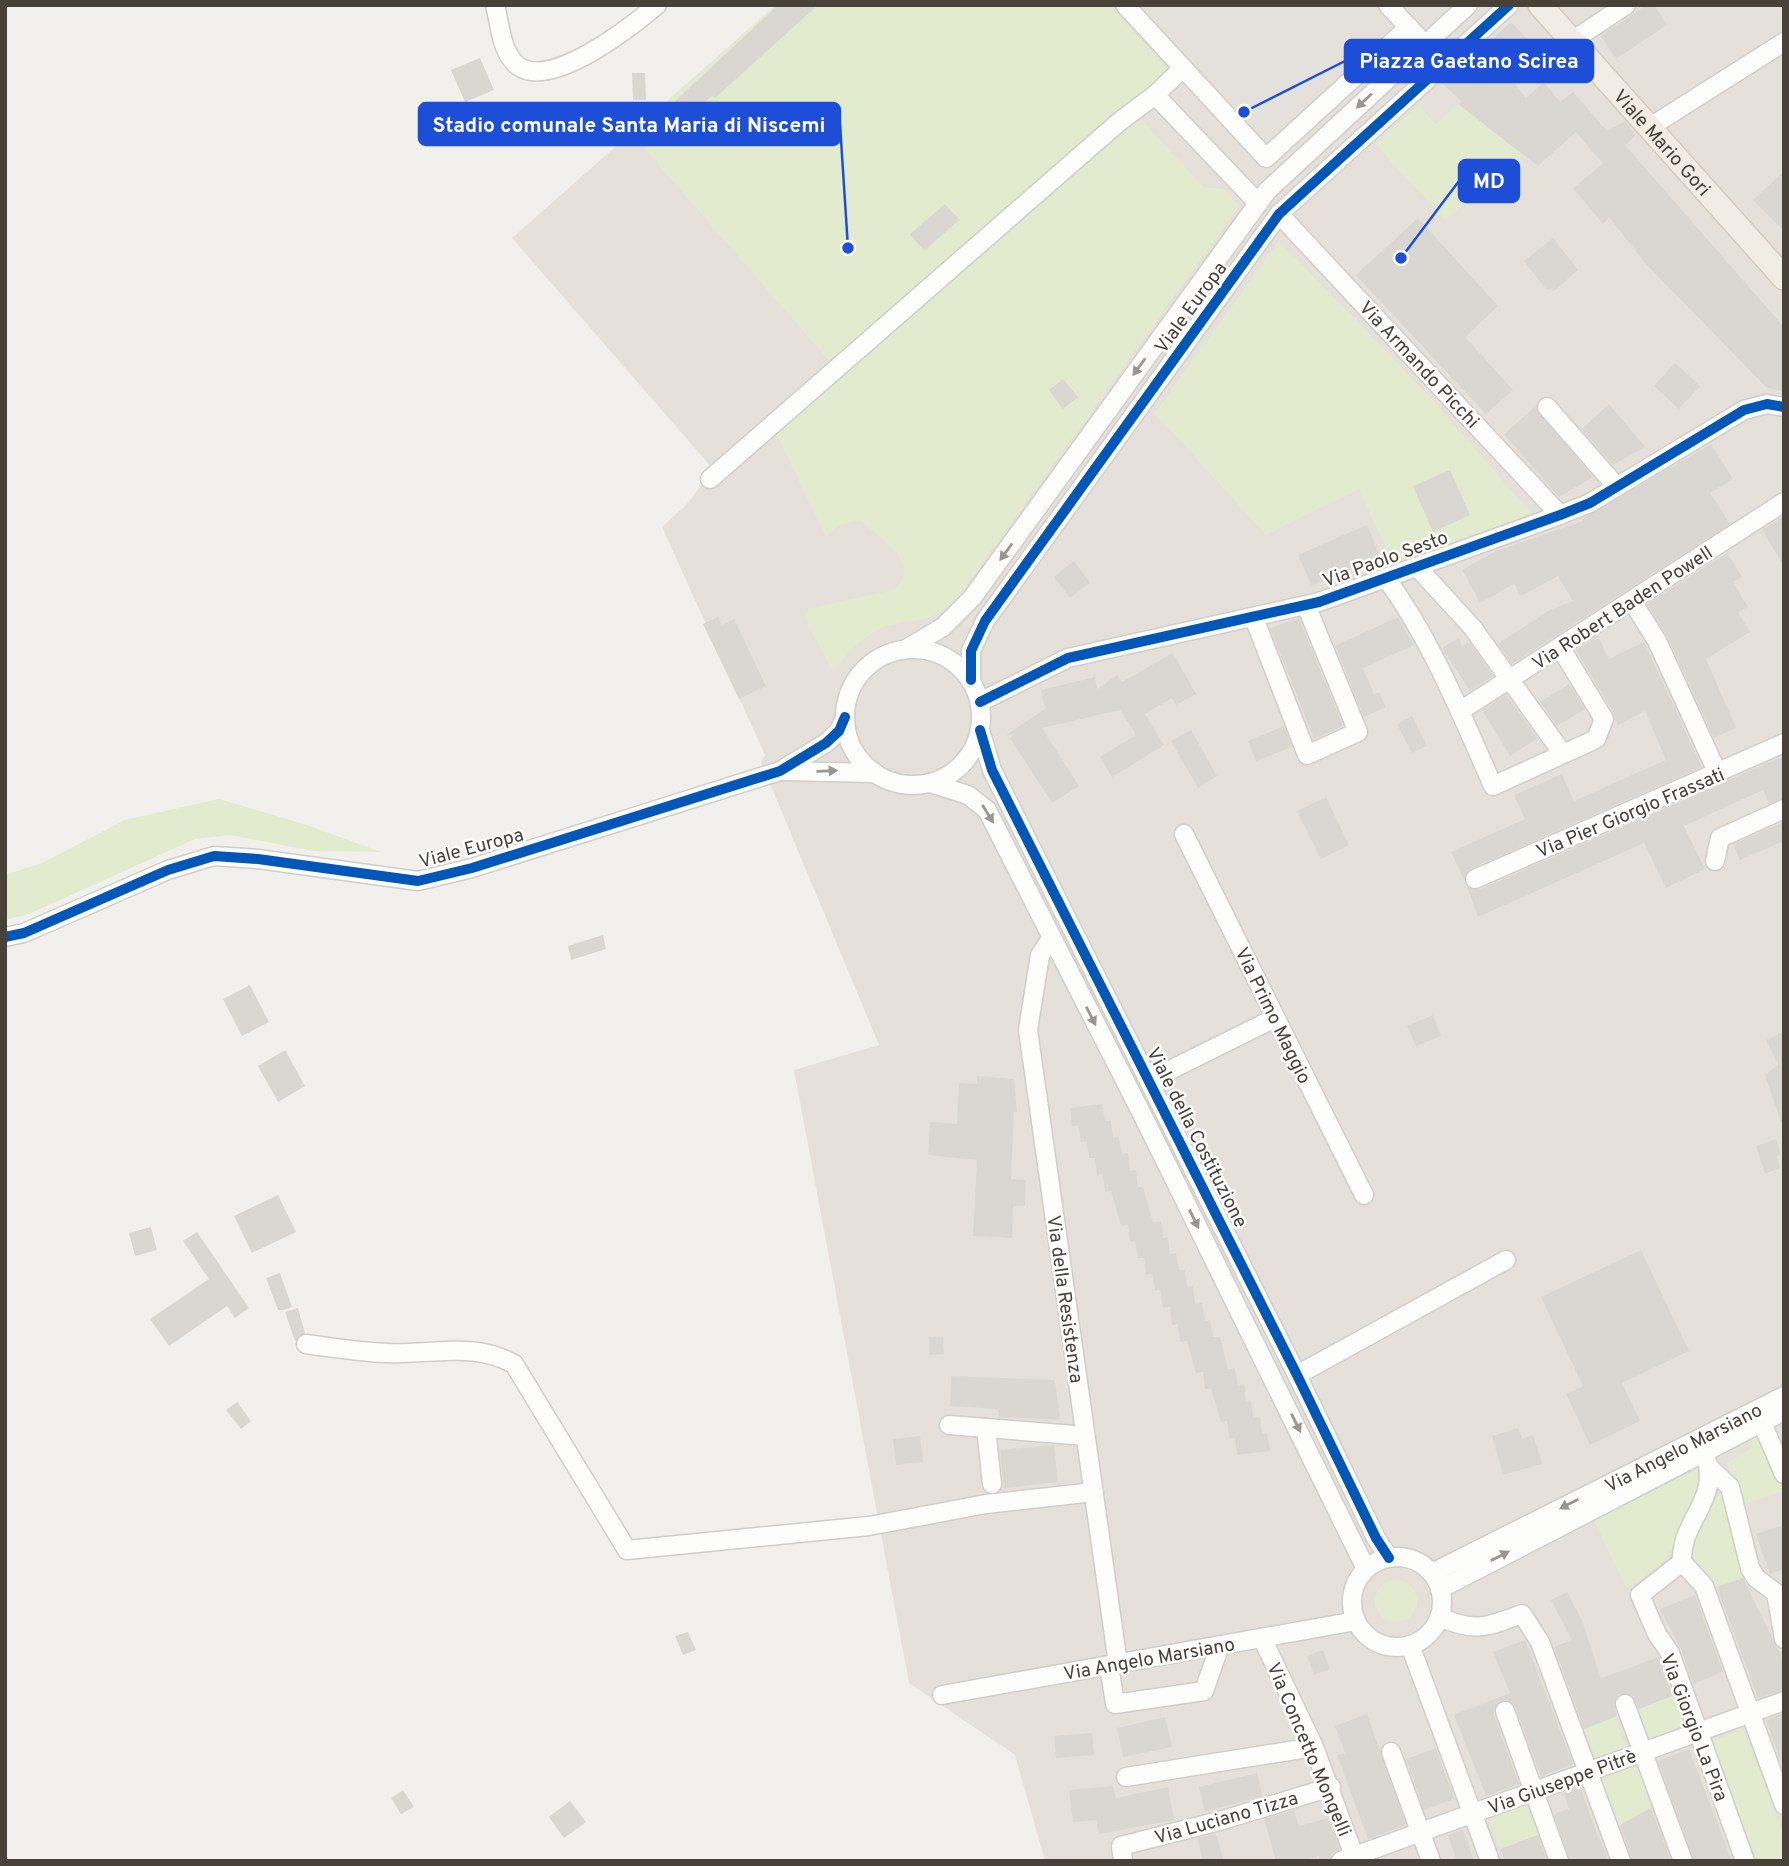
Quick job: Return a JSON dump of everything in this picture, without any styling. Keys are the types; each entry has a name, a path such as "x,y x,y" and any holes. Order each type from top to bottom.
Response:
{"main road":[{"name":"Viale Mario Gori","path":"1540,5 1784,278"}],"street":[{"path":"495,5 507,52 519,67 540,72 560,68 586,55 657,5"},
{"path":"1125,5 1266,158 1409,27"},
{"path":"1388,5 1426,45"},
{"name":"Viale Europa","path":"906,649 943,627 972,598 1267,191 1468,5"},
{"name":"Viale Europa","path":"971,680 971,650 985,621 1279,214 1509,5"},
{"path":"1572,41 1626,5"},
{"path":"1650,127 1784,42"},
{"path":"710,479 1183,68"},
{"path":"1155,95 1258,203"},
{"name":"Via Armando Picchi","path":"1279,214 1560,515"},
{"name":"Via Paolo Sesto","path":"980,702 1068,658 1306,605 1560,515 1590,503 1744,410 1767,404 1784,407"},
{"path":"1547,407 1617,487"},
{"name":"Via Robert Baden Powell","path":"1460,711 1784,502"},
{"path":"1417,567 1472,627 1563,754"},
{"path":"1385,578 1410,612 1460,711 1493,786 1596,739 1604,719 1560,647"},
{"path":"1632,601 1657,641 1718,774"},
{"path":"1254,618 1307,755 1358,732 1306,605"},
{"path":"906,649 925,650 943,655 971,680 980,702 980,730 968,758 944,778 911,785 892,782 875,773 856,754 846,730 845,717 852,688 870,664 887,654 906,649"},
{"name":"Viale Europa","path":"5,937 24,933 168,870 214,856 258,859 418,881 472,868 780,771 826,743 839,731 845,717"},
{"name":"Viale della Costituzione","path":"980,730 992,770 1150,1080 1376,1538 1389,1558"},
{"name":"Via Pier Giorgio Frassati","path":"1475,879 1784,743"},
{"name":"Viale Europa","path":"780,771 875,773"},
{"name":"Viale della Costituzione","path":"930,783 968,795 987,810 1160,1149 1366,1569"},
{"path":"1715,860 1720,838 1784,809"},
{"name":"Via Primo Maggio","path":"1184,834 1364,1195"},
{"name":"Via della Resistenza","path":"1051,939 1040,955 1028,1030 1094,1492 1115,1704 1204,1691 1220,1646"},
{"path":"1150,1080 1275,1018"},
{"path":"1297,1375 1506,1260"},
{"path":"306,1344 388,1353 456,1349 499,1355 514,1364 627,1550 869,1526 986,1504 1094,1492"},
{"name":"Via Angelo Marsiano","path":"1436,1581 1784,1396"},
{"name":"Via Angelo Marsiano","path":"1436,1581 1707,1460 1784,1411"},
{"path":"1762,1423 1784,1474"},
{"path":"948,1424 1086,1436"},
{"path":"986,1428 992,1484"},
{"path":"1707,1460 1711,1481 1686,1539 1682,1562 1704,1586 1784,1805"},
{"path":"1707,1460 1730,1487 1750,1568 1756,1578 1780,1593 1784,1639"},
{"path":"1389,1558 1413,1560 1436,1581 1440,1617 1433,1629 1410,1645 1398,1647 1373,1640 1356,1621 1353,1593 1366,1569 1389,1558"},
{"name":"Via Giorgio La Pira","path":"1682,1562 1670,1568 1640,1595 1657,1634 1670,1653 1745,1861"},
{"path":"1440,1617 1462,1627 1482,1629 1522,1614 1540,1642 1621,1861"},
{"name":"Via Angelo Marsiano","path":"942,1695 1356,1621"},
{"name":"Via Concetto Mongelli","path":"1262,1638 1331,1787 1351,1859"},
{"path":"1410,1645 1490,1861"},
{"name":"Via Giuseppe Pitrè","path":"1351,1859 1784,1701"},
{"path":"1625,1704 1683,1861"},
{"path":"1505,1711 1559,1861"},
{"path":"1126,1777 1314,1747"},
{"path":"1391,1752 1431,1861"},
{"name":"Via Luciano Tizza","path":"1122,1854 1331,1787"}],"shaded area":[{"path":"776,5 1781,5 1784,20 1784,1861 1045,1861 1015,1755 909,1683 794,1070 879,1045 761,762 765,755 662,527 687,504 713,469 512,238"},
{"path":"1146,5 1359,5 1378,26 1264,133"}],"green space":[{"path":"776,5 1109,5 1169,71 832,364 631,133"},
{"path":"1458,104 1523,155 1445,220 1375,144 1418,105 1436,124"},
{"path":"1142,120 1203,187 1224,189 1239,206 954,602 936,615 887,626 870,634 858,643 833,672 805,619 807,609 889,591 900,583 904,573 903,564 888,544 860,520 840,525 826,536 774,430 829,382 870,352 1123,126"},
{"path":"1279,241 1430,397 1530,512 1504,526 1402,562 1391,559 1359,489 1266,535 1155,413"},
{"path":"219,799 307,825 381,852 313,851 231,835 195,839 29,914 5,920 5,875 42,863 125,820"},
{"path":"1759,1436 1783,1491 1745,1504 1727,1463 1750,1449 1747,1442"},
{"path":"1700,1467 1695,1503 1680,1538 1656,1568 1642,1580 1626,1588 1594,1520"},
{"path":"1720,1493 1727,1496 1730,1507 1743,1578 1718,1587 1694,1564 1691,1545 1697,1526"},
{"path":"1396,1580 1411,1586 1417,1601 1411,1616 1396,1622 1381,1616 1375,1601 1381,1586"},
{"path":"1672,1696 1688,1725 1647,1741 1637,1710"},
{"path":"1615,1717 1627,1747 1595,1757 1584,1729"},
{"path":"1743,1729 1784,1836 1784,1861 1757,1861 1711,1741"},
{"path":"1637,1765 1653,1808 1618,1826 1601,1779"},
{"path":"1526,1804 1538,1835 1500,1849 1489,1818"}],"building":[{"path":"778,5 818,5 715,98 712,96 688,117 685,114 680,118 670,106"},
{"path":"1646,5 1654,5 1667,25 1616,59 1601,36"},
{"path":"1511,22 1528,40 1500,65 1526,98 1544,82 1560,102 1573,92 1607,131 1625,121 1636,135 1625,145 1784,327 1784,392 1766,387 1645,263 1609,217 1603,224 1573,188 1603,164 1576,132 1538,166 1458,104 1461,101 1443,84"},
{"path":"480,58 494,90 465,102 451,70"},
{"path":"632,73 645,73 646,100 633,100"},
{"path":"1784,171 1784,231 1753,200"},
{"path":"945,204 959,220 924,251 910,234"},
{"path":"1418,218 1498,306 1465,337 1513,390 1486,414 1356,275"},
{"path":"1553,238 1578,270 1554,291 1546,289 1524,261"},
{"path":"1675,363 1700,386 1679,409 1654,386"},
{"path":"1063,379 1078,397 1063,409 1049,390"},
{"path":"1609,404 1645,447 1613,465 1582,429"},
{"path":"1535,407 1593,477 1559,497 1504,434"},
{"path":"1711,444 1733,479 1710,493 1730,524 1512,664 1498,644 1550,610 1573,601 1558,576 1521,596 1514,584 1480,603 1462,570 1496,551 1583,521 1582,519"},
{"path":"1450,470 1470,515 1433,532 1413,486"},
{"path":"1784,516 1784,566 1762,530"},
{"path":"1367,525 1380,556 1312,586 1298,555"},
{"path":"1727,553 1742,577 1733,582 1748,607 1738,612 1750,632 1706,659 1736,728 1714,738 1667,636 1647,604"},
{"path":"1074,561 1090,583 1070,598 1054,577"},
{"path":"718,617 722,625 734,619 766,686 739,699 703,624"},
{"path":"1398,617 1414,645 1363,668 1374,694 1379,692 1386,707 1364,717 1335,646"},
{"path":"1299,618 1343,726 1314,739 1270,628"},
{"path":"1598,636 1609,659 1644,642 1702,767 1470,869 1464,880 1451,852 1525,819 1514,795 1562,774 1574,801 1666,760 1645,711 1617,726 1614,713 1576,650"},
{"path":"1459,638 1462,646 1470,643 1493,676 1470,691 1442,648"},
{"path":"1173,653 1196,694 1176,705 1172,698 1145,714 1164,745 1112,777 1100,757 1136,735 1120,710 1042,728 1079,786 1052,803 1010,738 1015,734 1006,735 1045,709 1041,690 1095,677 1097,689 1117,675 1122,682"},
{"path":"1569,684 1585,709 1557,726 1540,702"},
{"path":"1506,695 1538,738 1510,756 1482,710"},
{"path":"1412,716 1427,746 1412,753 1397,724"},
{"path":"1284,726 1292,747 1256,761 1248,741"},
{"path":"1191,730 1217,776 1198,788 1171,741"},
{"path":"1784,756 1784,798 1769,803 1763,790 1684,826 1705,869 1666,888 1644,843 1478,917 1467,887 1480,889"},
{"path":"1326,797 1349,845 1321,859 1297,811"},
{"path":"1784,822 1784,841 1740,860 1733,844"},
{"path":"603,935 606,949 571,960 568,946"},
{"path":"250,985 269,1022 242,1036 223,999"},
{"path":"1433,1015 1441,1036 1416,1046 1407,1026"},
{"path":"1784,1031 1784,1122 1781,1122 1765,1075 1778,1064 1766,1040"},
{"path":"285,1050 305,1086 278,1102 258,1066"},
{"path":"977,1076 1014,1079 1017,1112 1014,1112 1011,1179 1026,1180 1025,1206 1013,1206 1012,1238 973,1236 977,1160 928,1155 930,1122 957,1124 959,1083 977,1084"},
{"path":"1102,1104 1105,1121 1111,1121 1113,1138 1119,1137 1122,1154 1128,1153 1130,1171 1136,1170 1138,1187 1143,1187 1153,1222 1161,1221 1163,1238 1168,1237 1170,1254 1176,1253 1179,1270 1185,1270 1187,1287 1193,1286 1195,1304 1202,1303 1205,1321 1210,1320 1213,1337 1220,1337 1228,1369 1235,1368 1238,1385 1244,1384 1246,1401 1251,1400 1253,1418 1260,1417 1262,1434 1267,1434 1270,1451 1237,1455 1235,1438 1229,1438 1227,1421 1221,1422 1211,1389 1205,1389 1203,1372 1196,1373 1187,1341 1180,1342 1178,1324 1172,1325 1170,1307 1163,1308 1160,1290 1155,1291 1152,1274 1146,1275 1144,1258 1138,1258 1135,1241 1130,1242 1128,1225 1121,1226 1111,1191 1105,1192 1103,1174 1097,1175 1095,1158 1089,1158 1087,1141 1081,1142 1078,1125 1072,1126 1070,1108"},
{"path":"1776,1139 1781,1154 1777,1156 1780,1168 1765,1174 1756,1146"},
{"path":"278,1195 296,1232 252,1253 234,1216"},
{"path":"151,1227 157,1250 135,1256 129,1233"},
{"path":"197,1232 249,1308 235,1318 227,1306 169,1346 150,1319 209,1279 183,1241"},
{"path":"1641,1250 1689,1351 1622,1383 1640,1421 1590,1445 1566,1394 1583,1386 1541,1297"},
{"path":"280,1273 292,1307 283,1310 278,1310 266,1278"},
{"path":"298,1308 305,1333 295,1341 285,1312"},
{"path":"943,1336 944,1354 930,1355 929,1337"},
{"path":"951,1376 1055,1380 1060,1420 999,1417 998,1409 950,1406"},
{"path":"237,1402 251,1421 241,1429 226,1410"},
{"path":"1518,1428 1522,1439 1533,1435 1542,1464 1503,1475 1492,1436"},
{"path":"920,1436 923,1462 896,1465 893,1439"},
{"path":"1054,1445 1058,1482 1004,1488 1000,1450"},
{"path":"1784,1525 1784,1569 1770,1574 1756,1534"},
{"path":"1743,1578 1784,1662 1784,1690 1758,1698 1717,1587"},
{"path":"1567,1592 1582,1620 1601,1678 1659,1657 1672,1696 1639,1709 1633,1696 1620,1694 1614,1703 1617,1716 1584,1729 1554,1647 1572,1640 1551,1600"},
{"path":"1695,1595 1723,1672 1693,1684 1681,1649 1660,1609"},
{"path":"688,1632 696,1650 683,1655 675,1636"},
{"path":"1525,1640 1573,1764 1541,1777 1515,1707 1508,1700 1501,1701 1494,1708 1494,1715 1519,1784 1486,1796 1454,1715 1510,1693 1493,1652"},
{"path":"1323,1650 1330,1669 1314,1675 1307,1656"},
{"path":"1784,1713 1784,1765 1782,1765 1766,1720"},
{"path":"1367,1714 1406,1825 1368,1839 1337,1755 1345,1753 1335,1726"},
{"path":"1165,1717 1172,1747 1123,1757 1117,1728"},
{"path":"1092,1733 1094,1755 1056,1758 1054,1736"},
{"path":"1436,1748 1454,1799 1424,1810 1406,1759"},
{"path":"1689,1749 1732,1861 1694,1861 1658,1761"},
{"path":"1257,1773 1262,1796 1205,1812 1199,1787"},
{"path":"1113,1786 1116,1798 1168,1787 1174,1820 1099,1834 1096,1820 1073,1822 1069,1790"},
{"path":"1580,1787 1609,1861 1570,1861 1554,1814 1569,1809 1563,1793"},
{"path":"403,1790 414,1807 401,1814 391,1798"},
{"path":"570,1801 586,1822 564,1838 549,1817"},
{"path":"1651,1808 1671,1861 1632,1861 1620,1825"},
{"path":"1294,1810 1299,1826 1328,1818 1340,1849 1333,1853 1330,1861 1320,1861 1319,1856 1302,1861 1276,1861 1264,1819"},
{"path":"1463,1830 1474,1861 1457,1861 1448,1835"},
{"path":"1216,1834 1224,1861 1203,1861 1197,1838"},
{"path":"1538,1835 1547,1861 1505,1861 1500,1849"}],"cycle path":[{"path":"971,680 971,651 985,621 1279,214 1509,5"},
{"path":"980,702 1068,658 1319,602 1560,515 1590,503 1744,410 1767,404 1784,407"},
{"path":"5,937 24,933 168,870 214,856 258,859 418,881 472,868 780,771 826,743 839,731 845,717"},
{"path":"980,730 992,770 1297,1375 1376,1538 1389,1558"}],"place":[{"name":"Piazza Gaetano Scirea","path":"1244,112"},
{"name":"Stadio comunale Santa Maria di Niscemi","path":"848,248"},
{"name":"MD","path":"1401,258"}]}
